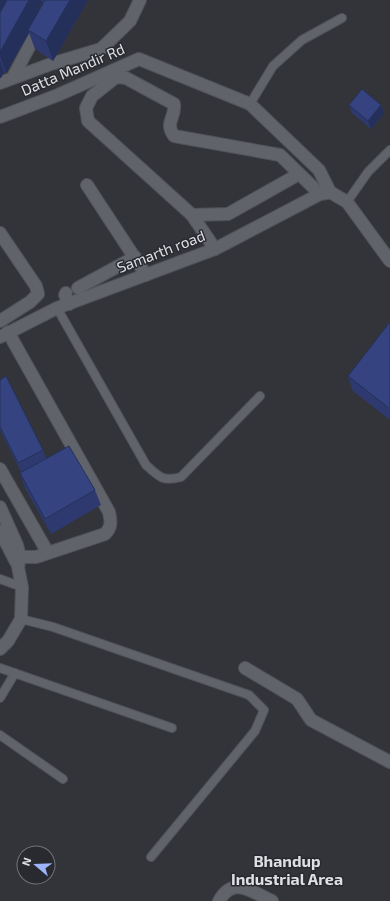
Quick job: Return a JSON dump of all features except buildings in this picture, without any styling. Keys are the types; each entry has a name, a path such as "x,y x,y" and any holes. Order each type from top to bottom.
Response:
{"street":[{"path":"13,77 54,0"},
{"path":"0,83 13,77 101,49 130,20 140,0"},
{"name":"Datta Mandir Rd","path":"0,117 58,95 139,60 250,104 319,170 325,193"},
{"path":"215,249 192,215 88,122 86,108 92,96 116,77 126,78 174,104 175,111 169,122 170,130 174,136 274,152 280,155 299,174 325,193 347,202 390,261"},
{"path":"192,215 228,214 299,174"},
{"path":"87,185 146,275"},
{"name":"Samarth road","path":"4,334 57,308 73,294 146,275 215,249 325,193"},
{"path":"0,233 36,286 38,294 30,302 0,321"},
{"path":"73,294 135,258"},
{"path":"4,334 109,512 111,522 110,529 105,534 36,557 12,558"},
{"path":"0,469 48,553"},
{"path":"0,507 17,545 12,558"},
{"path":"0,531 12,558 22,587 21,619 8,641 0,649"},
{"path":"245,668 296,699 312,720 390,762"},
{"path":"219,901 224,892 231,887 239,886 272,901"}],"lane":[{"path":"250,104 273,66 302,40 342,18"},
{"path":"347,202 368,172 390,150"},
{"path":"57,308 146,464 160,478 170,480 182,477 260,396"},
{"path":"0,579 22,587"},
{"path":"21,619 53,626 249,695 264,710 255,731 151,857"},
{"path":"0,668 172,728"},
{"path":"0,698 15,673"},
{"path":"0,735 63,779"}],"district":[{"name":"Bhandup Industrial Area","path":"287,870"}]}
